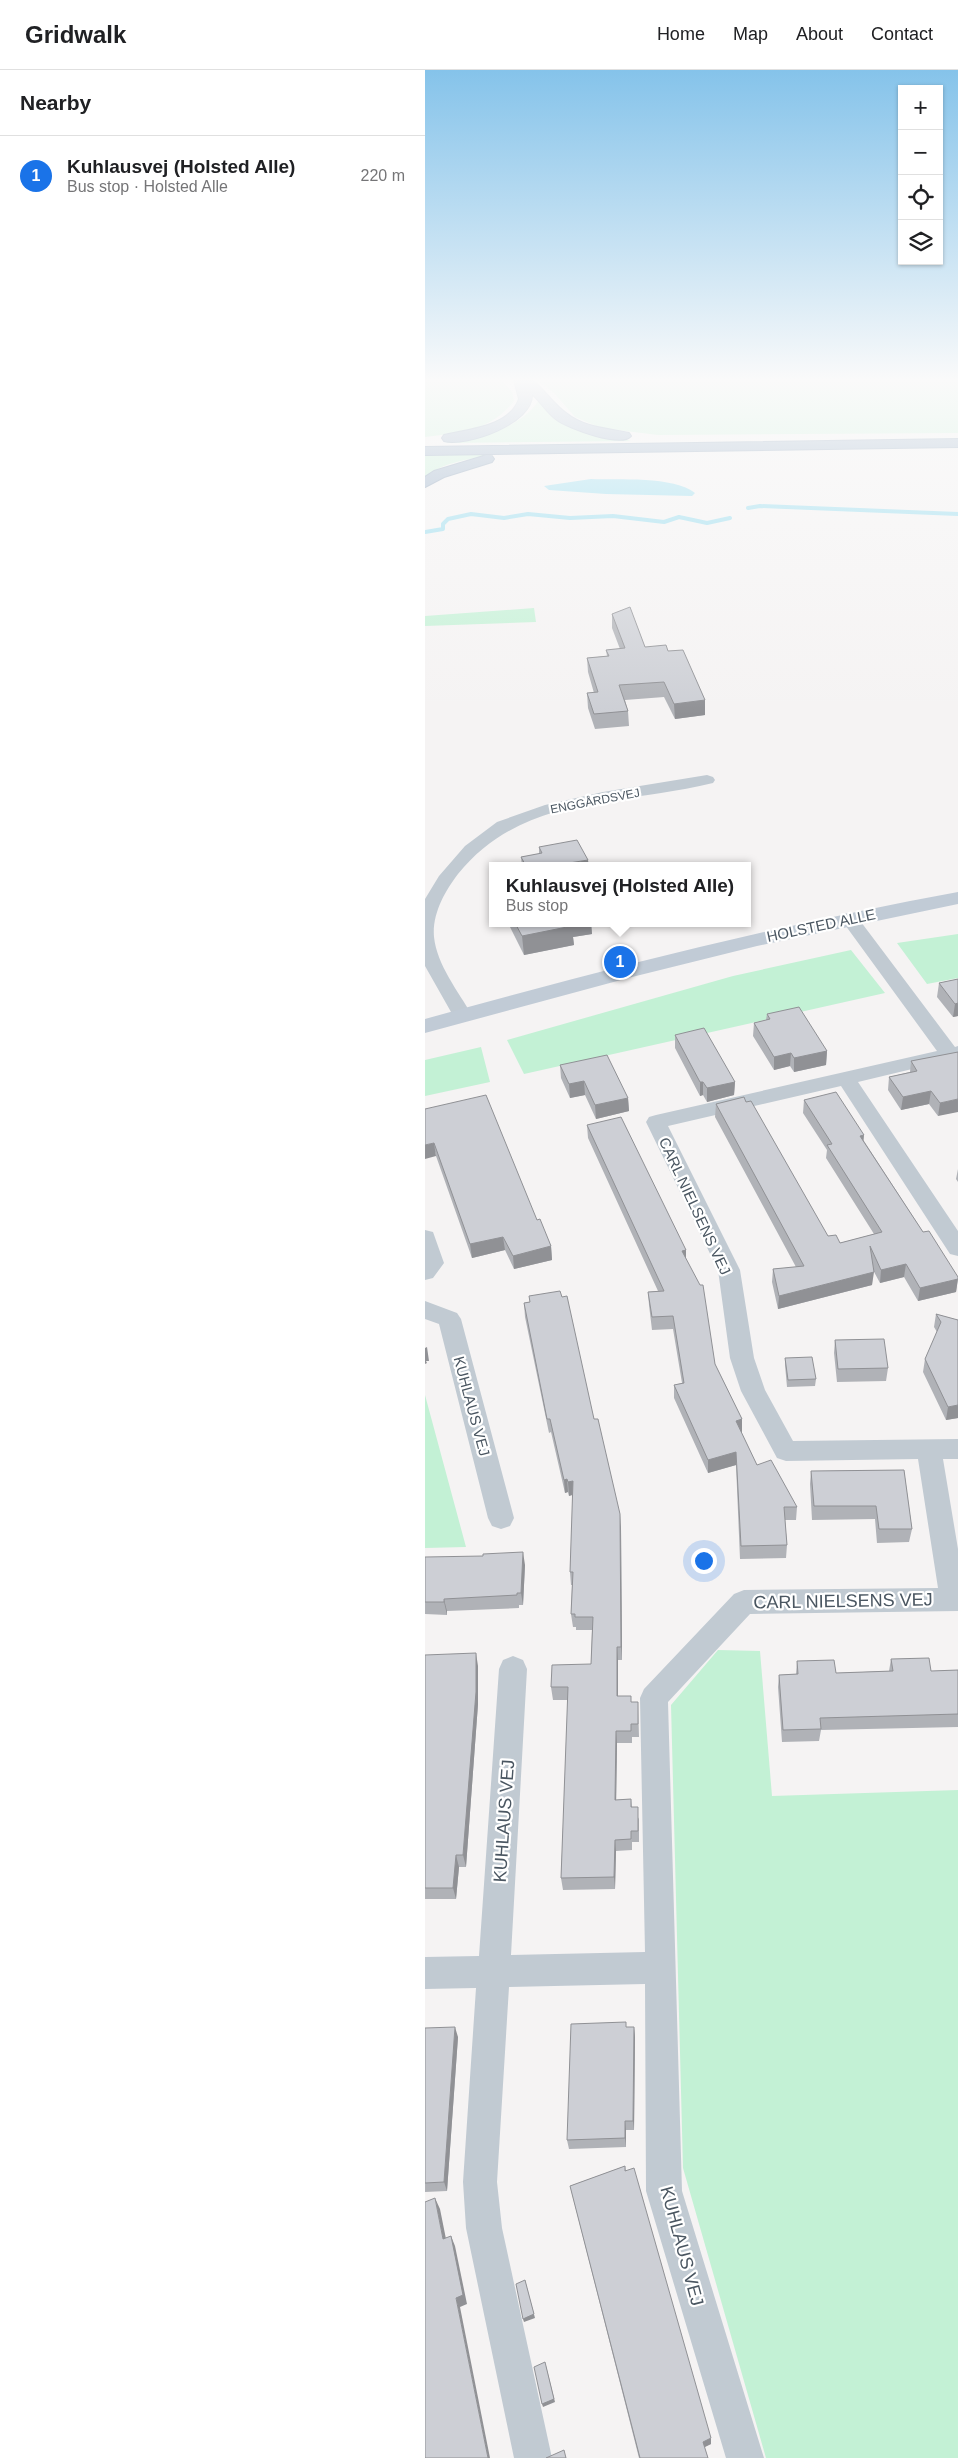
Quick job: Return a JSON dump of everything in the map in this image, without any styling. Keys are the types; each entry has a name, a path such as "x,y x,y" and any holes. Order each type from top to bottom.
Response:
{"street":[{"name":"ENGGÅRDSVEJ","path":"462,1015 429,954 425,937 425,922 436,893 450,873 481,841 503,826 561,805 707,780"},
{"name":"HOLSTED ALLE","path":"425,1026 680,957 849,918 958,898"},
{"name":"CARL NIELSENS VEJ","path":"849,918 954,1053 656,1122 729,1270 742,1358 753,1391 786,1451 958,1450"},
{"path":"845,1077 958,1248"},
{"path":"425,1238 433,1263 425,1272"},
{"name":"KUHLAUS VEJ","path":"425,1310 449,1319 501,1518"},
{"name":"CARL NIELSENS VEJ","path":"654,1698 744,1602 955,1599 929,1451"},
{"name":"KUHLAUS VEJ","path":"513,1669 480,2182 483,2228 533,2458"},
{"name":"KUHLAUS VEJ","path":"654,1698 661,1968 664,2191 745,2458"},
{"path":"425,1974 661,1968"}],"green space":[{"path":"534,608 536,622 425,626 425,616"},
{"path":"958,934 958,978 927,984 897,943"},
{"path":"851,950 885,993 524,1074 507,1040 733,976"},
{"path":"481,1047 490,1082 425,1096 425,1060"},
{"path":"425,1395 466,1547 425,1548"},
{"path":"718,1650 760,1651 772,1796 958,1790 958,2458 766,2458 683,2168 671,1705"}],"water":[{"path":"570,491 692,491 695,493 692,496"}],"building":[{"path":"630,607 645,647 666,645 668,651 683,650 705,700 674,704 664,682 619,685 628,711 594,714 587,693 598,692 587,658 609,656 606,650 625,648 612,614"},
{"path":"577,840 588,860 576,862 524,862 521,857 542,853 539,847"},
{"path":"517,927 567,927 522,936"},
{"path":"958,979 958,1003 955,1004 939,983"},
{"path":"799,1007 827,1051 794,1058 791,1053 774,1057 754,1023 770,1019 767,1014"},
{"path":"704,1028 735,1082 707,1088 703,1082 700,1082 675,1035"},
{"path":"958,1052 958,1099 940,1103 931,1091 903,1097 889,1077 917,1071 911,1061"},
{"path":"607,1055 628,1098 595,1105 584,1081 569,1084 560,1065"},
{"path":"836,1092 864,1135 860,1136 923,1232 929,1231 958,1279 920,1288 906,1264 881,1270 870,1246 874,1272 779,1296 773,1269 804,1266 716,1104 744,1097 746,1102 751,1101 828,1236 836,1235 840,1243 882,1232 827,1145 832,1144 804,1100"},
{"path":"486,1095 537,1220 540,1219 551,1246 513,1256 503,1237 470,1244 434,1143 425,1145 425,1109"},
{"path":"621,1117 686,1250 682,1251 700,1285 703,1285 715,1364 742,1419 736,1421 757,1465 771,1460 797,1507 784,1507 787,1545 741,1546 736,1452 708,1460 674,1385 684,1383 673,1316 652,1317 648,1292 664,1291 587,1125"},
{"path":"560,1291 562,1297 567,1296 594,1419 598,1419 620,1514 621,1647 617,1647 617,1696 631,1696 631,1702 638,1702 638,1724 631,1724 631,1731 616,1731 615,1800 631,1799 631,1807 638,1807 638,1831 631,1831 631,1839 615,1840 614,1877 561,1878 568,1687 551,1687 552,1665 591,1664 593,1617 575,1617 575,1614 571,1614 573,1572 570,1572 573,1481 568,1482 567,1479 564,1480 550,1419 547,1419 524,1303 530,1302 529,1296"},
{"path":"936,1314 958,1320 958,1405 948,1407 925,1359 941,1322"},
{"path":"884,1339 888,1368 838,1369 835,1340"},
{"path":"812,1357 816,1379 788,1380 785,1358"},
{"path":"904,1470 912,1529 879,1529 876,1506 814,1506 811,1471"},
{"path":"523,1552 521,1593 517,1593 517,1595 444,1599 444,1602 425,1602 425,1557 483,1556 483,1554"},
{"path":"476,1653 476,1692 463,1855 456,1855 453,1888 425,1888 425,1655"},
{"path":"929,1658 931,1671 958,1670 958,1714 820,1718 821,1729 783,1730 779,1675 798,1674 797,1661 834,1660 836,1673 893,1671 891,1659"},
{"path":"626,2022 626,2027 634,2027 633,2121 625,2121 625,2138 567,2140 571,2024"},
{"path":"455,2027 444,2182 425,2183 425,2028"},
{"path":"625,2166 625,2171 634,2168 711,2438 703,2442 708,2458 640,2458 570,2186"},
{"path":"435,2198 443,2239 451,2236 463,2295 456,2298 488,2458 425,2458 425,2202"},
{"path":"525,2280 534,2314 523,2319 516,2284"},
{"path":"545,2362 554,2399 542,2404 534,2367"},
{"path":"564,2450 566,2458 546,2458"}],"waterway":[{"path":"748,508 760,506 958,514"},
{"path":"425,532 443,529 443,524 448,519 471,514 504,518 528,514 570,518 613,516 664,522 679,517 707,523 730,518"}],"place":[{"name":"Kuhlausvej (Holsted Alle)","path":"620,962"}]}
